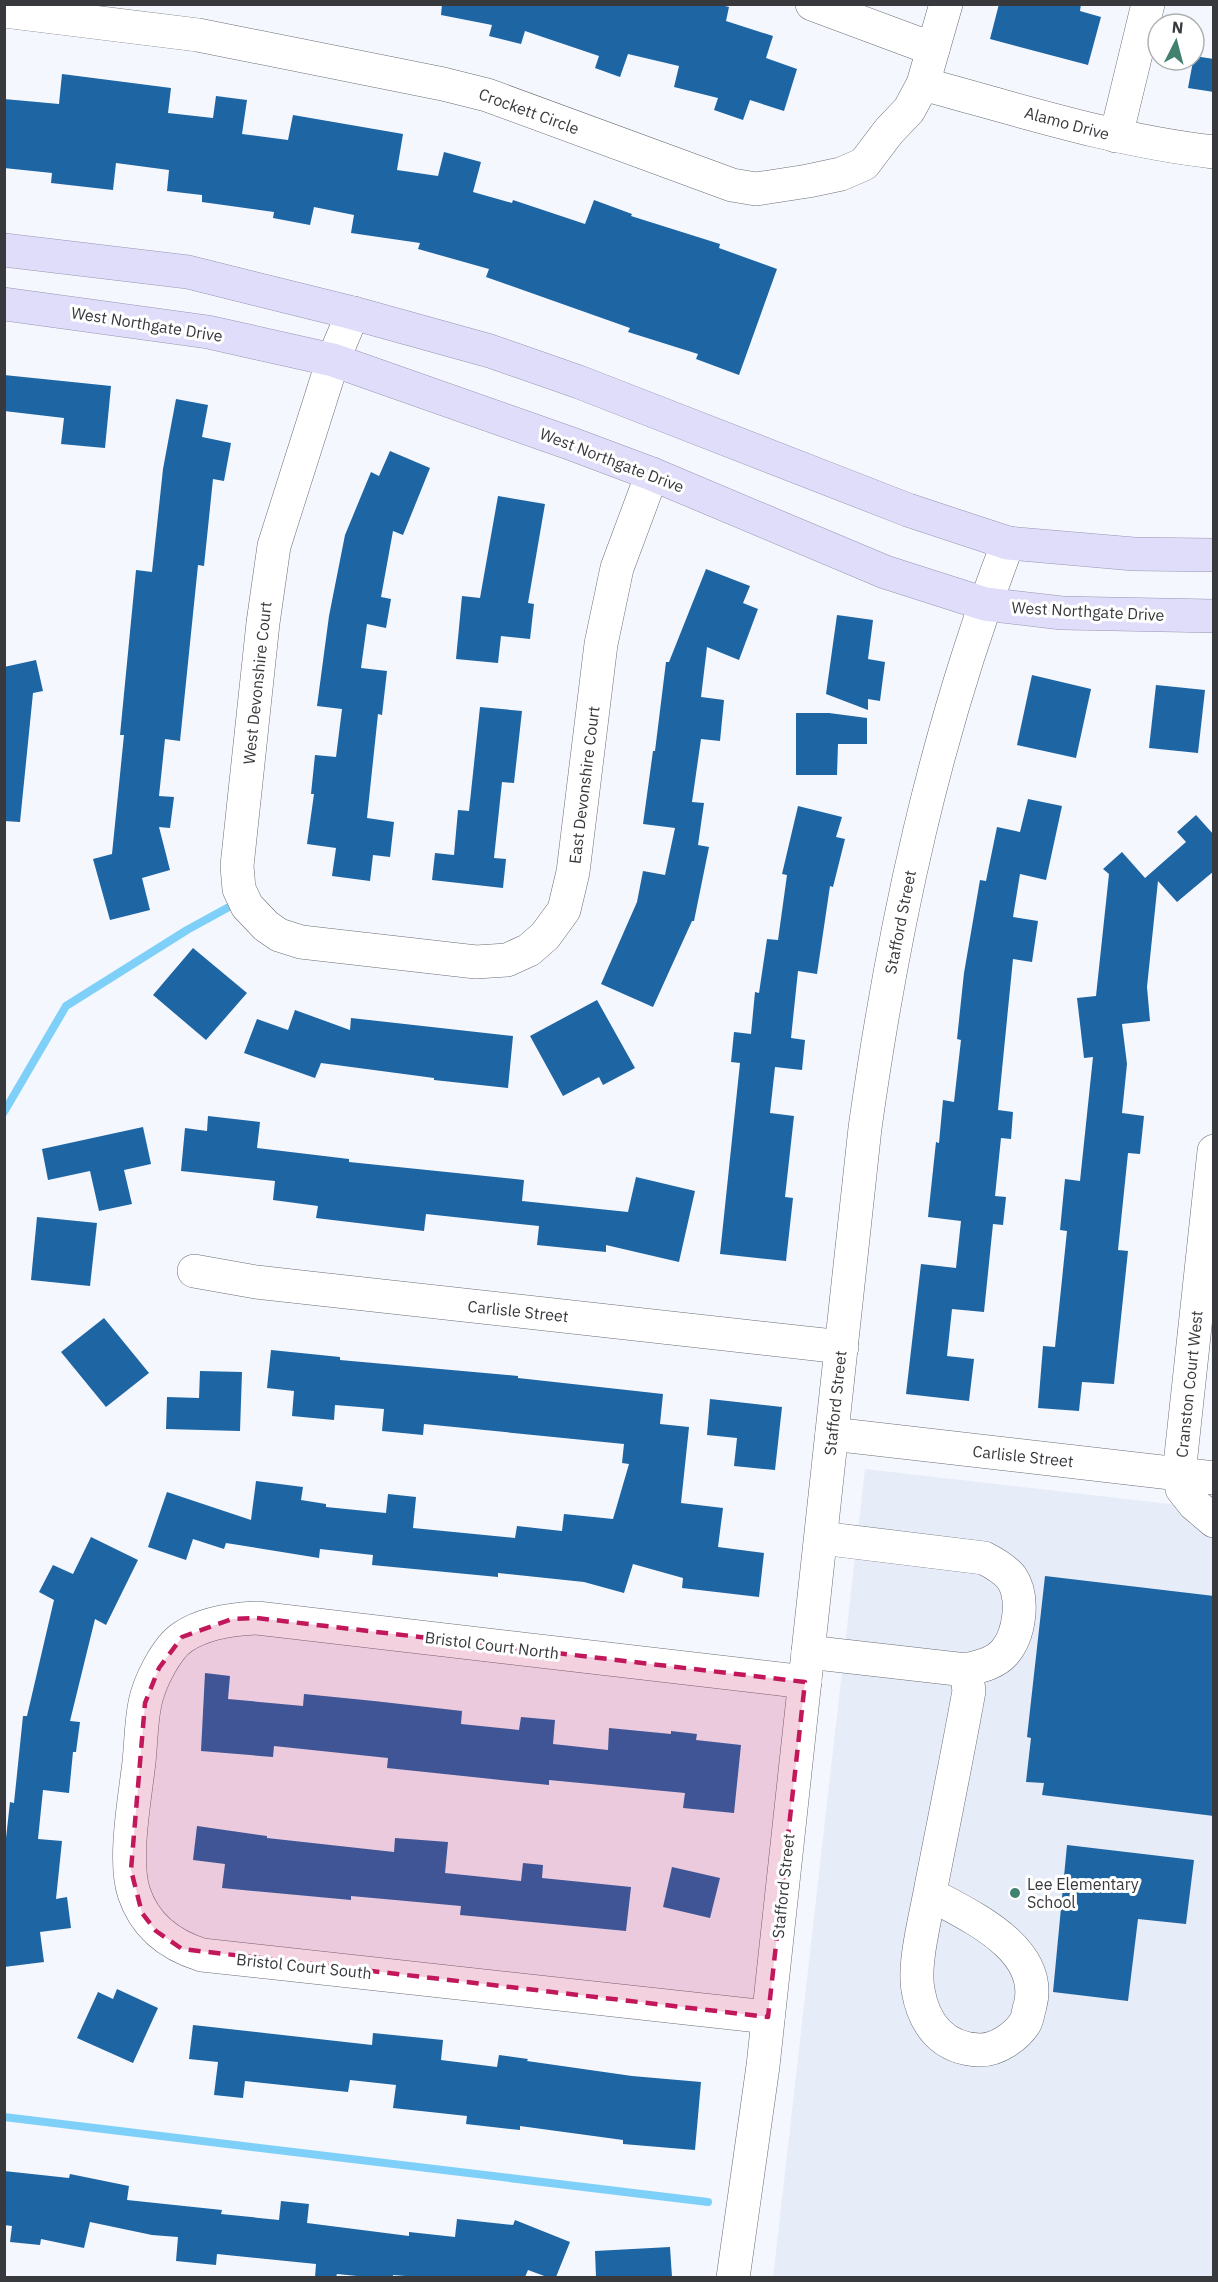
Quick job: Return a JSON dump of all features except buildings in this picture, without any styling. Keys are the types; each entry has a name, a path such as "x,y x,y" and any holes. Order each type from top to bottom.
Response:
{"main road":[{"path":"4,250 188,272 353,312 490,351 579,382 908,510 1008,543 1134,554 1214,555"},
{"name":"West Northgate Drive","path":"4,304 208,332 333,360 475,408 652,474 885,572 984,604 1062,613 1214,616"}],"street":[{"path":"812,4 933,49"},
{"name":"Crockett Circle","path":"4,11 198,35 488,95 732,185 756,189 841,174 864,164 889,131 909,110 923,84 946,4"},
{"path":"1116,136 1148,4"},
{"name":"Alamo Drive","path":"923,84 1116,136 1214,152"},
{"name":"West Devonshire Court","path":"353,312 333,360 274,546 261,634 237,866 239,889 247,906 266,926 279,935 302,942 392,954"},
{"name":"East Devonshire Court","path":"392,954 476,962 507,960 529,950 545,936 564,910 573,872 601,644 617,568 652,474"},
{"name":"Stafford Street","path":"733,2277 768,2017 865,1128 879,1030 923,814 984,604 1008,543"},
{"name":"Cranston Court West","path":"1179,1474 1214,1151"},
{"name":"Carlisle Street","path":"194,1271 256,1282 842,1347"},
{"name":"Carlisle Street","path":"832,1434 1214,1478"},
{"path":"1179,1474 1182,1489 1194,1504 1214,1521"},
{"path":"821,1538 984,1558 1002,1569 1012,1579 1017,1594 1019,1613 1015,1637 1004,1653 990,1663 966,1670 969,1691 930,1894 919,1956 917,1988 925,2016 941,2037 959,2048 984,2050 1008,2041 1026,2022 1033,1993 1028,1967 1010,1946 979,1921 930,1894"},
{"name":"Bristol Court North","path":"182,1637 232,1619 257,1618 807,1667 966,1670"},
{"name":"Bristol Court South","path":"182,1637 159,1668 145,1703 130,1842 133,1892 142,1913 156,1931 182,1949 202,1954 768,2017"}],"highlighted area":[{"path":"257,1618 805,1682 768,2017 182,1949 156,1931 142,1913 131,1870 145,1703 159,1668 182,1637 232,1619"}],"shaded area":[{"name":"Lee Elementary School","path":"865,1469 1213,1509 1213,2277 773,2278"}],"waterway":[{"path":"4,1112 66,1006 187,930 238,902"},
{"path":"4,2117 708,2202"}],"place":[{"name":"Lee Elementary School","path":"1015,1893"}]}
